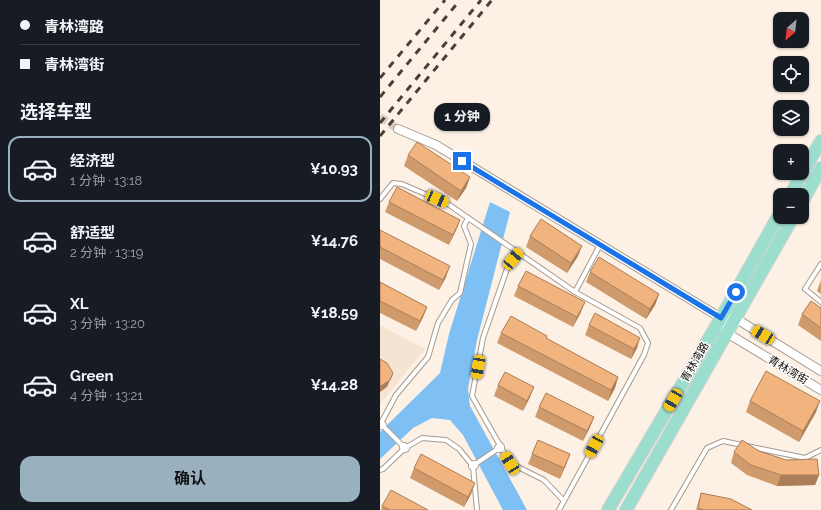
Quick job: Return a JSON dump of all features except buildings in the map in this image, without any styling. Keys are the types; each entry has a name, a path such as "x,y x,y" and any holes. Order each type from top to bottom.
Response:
{"main road":[{"path":"794,188 821,141"},
{"path":"809,189 821,168"},
{"name":"青林湾路","path":"608,510 774,224"},
{"name":"青林湾路","path":"626,510 789,224"}],"street":[{"path":"398,129 436,145 721,318 735,318"},
{"path":"721,318 727,333"},
{"name":"青林湾街","path":"735,318 821,371"},
{"name":"青林湾街","path":"727,333 821,390"}],"lane":[{"path":"380,199 393,183 402,184 448,204 575,292 640,328 648,342 644,356 559,510"},
{"path":"404,447 381,425 396,395 428,357 438,323 452,300 460,293 471,244 464,226 468,218"},
{"path":"575,292 601,244"},
{"path":"518,253 508,266 483,338 472,396 499,447 510,463 544,480 564,501"},
{"path":"821,264 805,289 821,302"},
{"path":"380,470 383,469 404,447 422,438 446,440 459,448 474,465 477,510"},
{"path":"671,510 707,448 723,441 806,458 821,450"},
{"path":"474,465 499,447"}],"shaded area":[{"path":"380,325 425,349 380,404"}],"water":[{"path":"490,202 510,212 477,340 468,389 470,406 527,510 503,510 463,435 450,420 432,418 413,428 380,459 380,432 440,373 449,334"}],"tunnel":[{"path":"380,117 398,129"}],"railway":[{"path":"380,78 445,0"},
{"path":"380,97 460,0"},
{"path":"380,123 481,0"},
{"path":"380,136 492,0"}],"route":[{"path":"462,161 646,271 721,318 736,292"}]}
